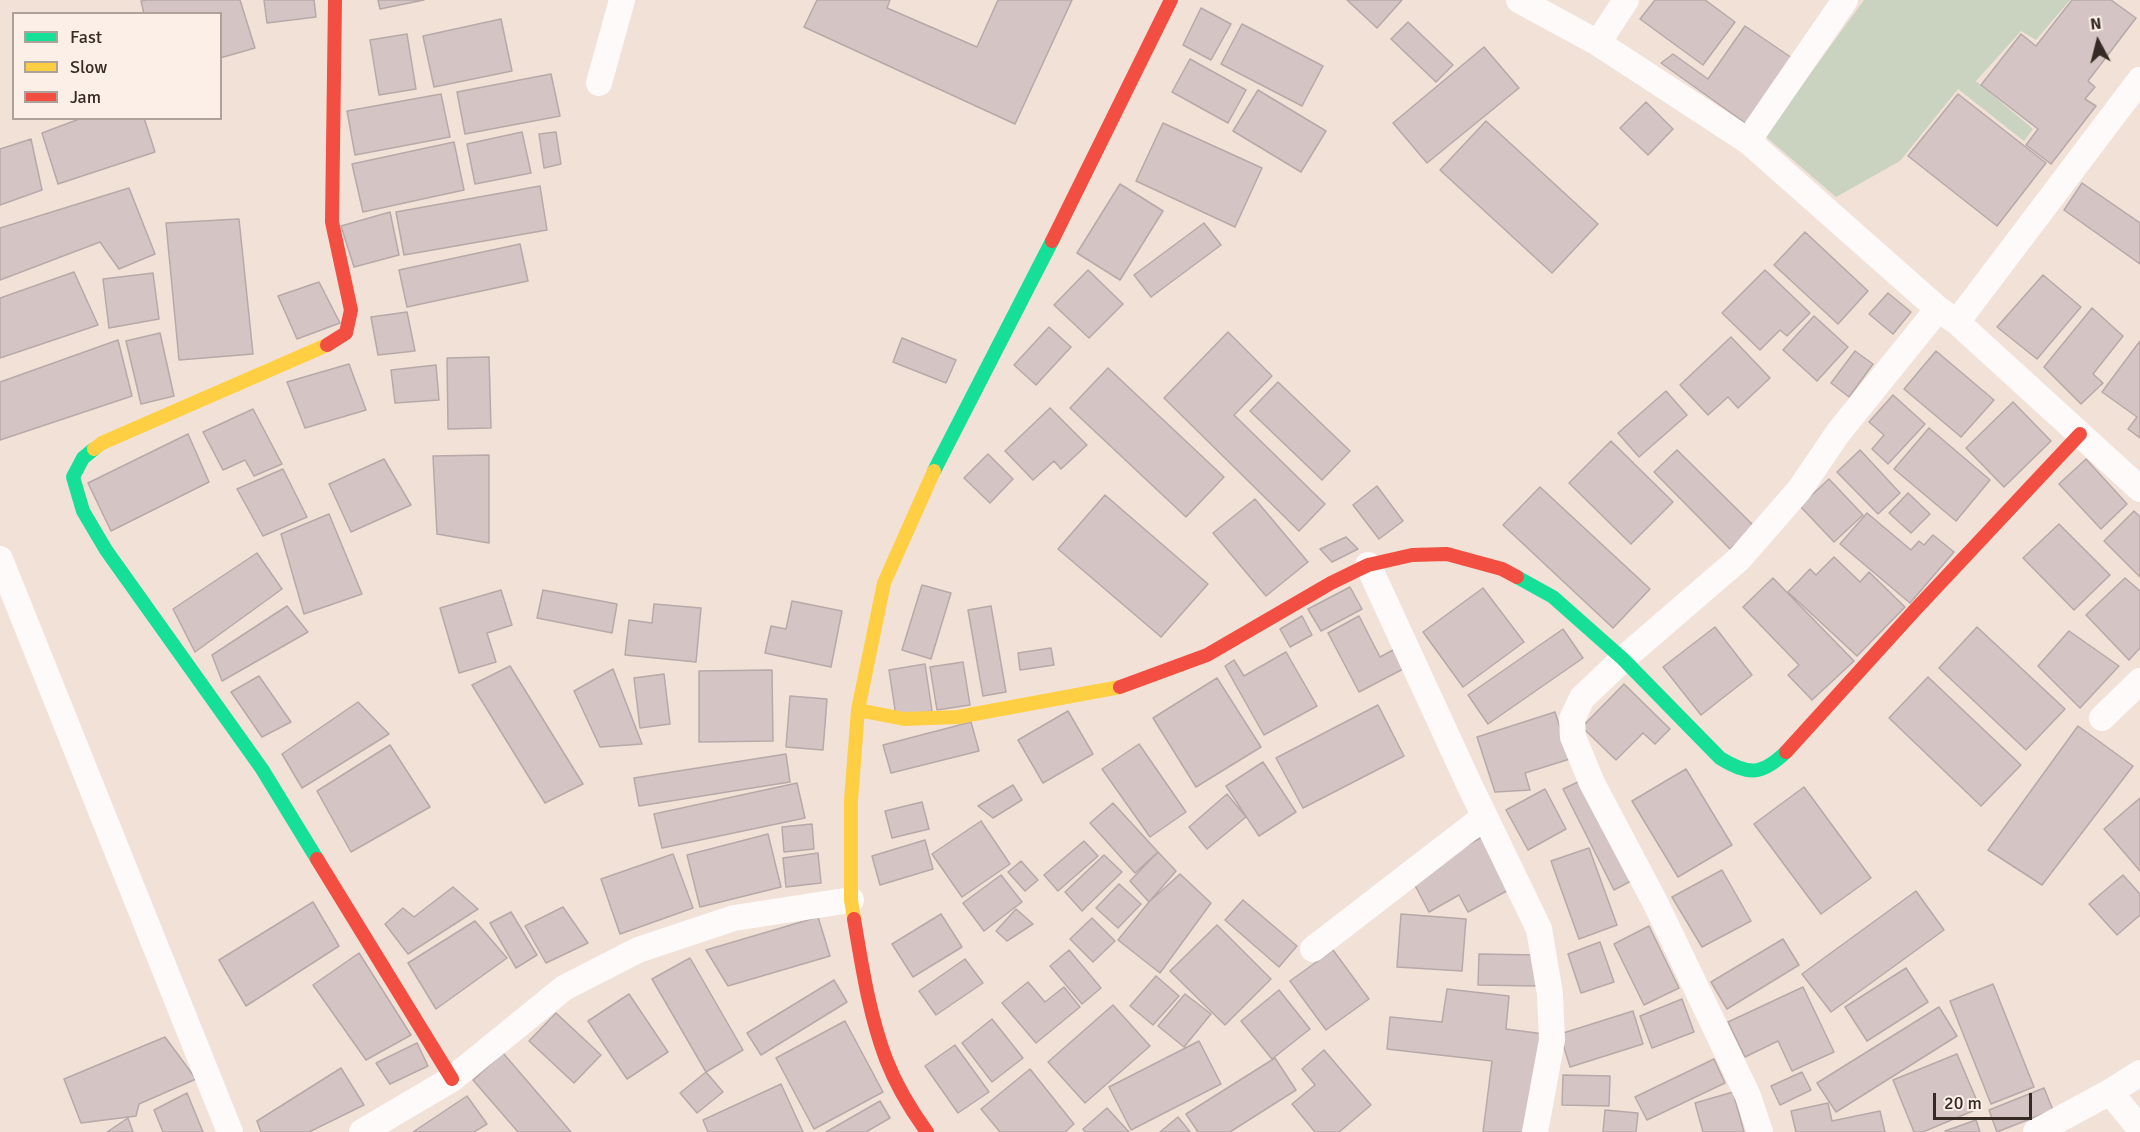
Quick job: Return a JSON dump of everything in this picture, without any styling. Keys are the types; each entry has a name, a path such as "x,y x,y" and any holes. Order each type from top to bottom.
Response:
{"street":[{"path":"335,0 332,222 351,310 346,333 322,349 102,443 83,458 73,477 83,511 105,549 262,769 452,1079"},
{"path":"599,83 622,0"},
{"path":"927,1132 913,1112 886,1060 867,995 851,900 851,800 858,710 884,583 932,474 1045,255 1171,0"},
{"path":"1519,0 1598,43 1748,141 1947,315 2140,489"},
{"path":"1598,43 1626,0"},
{"path":"1748,141 1845,0"},
{"path":"1760,1132 1748,1096 1656,904 1592,783 1573,737 1572,719 1582,698 1623,659 1739,559 1800,489 1838,433 1947,315 2140,80"},
{"path":"858,710 904,719 958,717 1114,689 1207,655 1368,565 1412,555 1447,554 1502,569 1553,597 1623,659 1720,758 1734,767 1761,771 1783,756 1858,671 2080,434"},
{"path":"0,559 230,1132"},
{"path":"1368,565 1484,817 1539,929 1550,994 1552,1040 1535,1132"},
{"path":"2102,718 2140,681"},
{"path":"1313,949 1484,817"},
{"path":"362,1132 452,1079 564,988 638,950 734,918 851,900"},
{"path":"2036,1132 2140,1073"},
{"path":"2110,1092 2140,1129"}],"green space":[{"path":"1864,0 2070,0 2036,40 2021,31 1976,81 2033,129 2024,141 1958,89 1900,161 1836,197 1765,136"}],"building":[{"path":"240,0 255,48 222,57 222,12 144,12 141,1"},
{"path":"264,0 314,0 316,17 267,23"},
{"path":"378,0 424,0 380,9"},
{"path":"817,0 890,0 887,8 977,47 998,0 1072,0 1015,124 804,27"},
{"path":"1347,0 1402,0 1377,28"},
{"path":"1655,0 1705,0 1735,22 1703,65 1640,19"},
{"path":"2072,0 2111,0 2136,18 2088,81 2095,87 2085,99 2096,106 2051,164 2026,145 2038,129 1981,85 2021,34 2036,46"},
{"path":"1201,8 1231,24 1211,60 1183,45"},
{"path":"501,19 512,71 434,87 423,36"},
{"path":"1408,22 1453,65 1436,82 1391,39"},
{"path":"1242,24 1323,66 1302,106 1221,64"},
{"path":"1745,26 1795,60 1748,125 1661,63 1673,54 1708,79"},
{"path":"407,34 416,89 379,95 370,40"},
{"path":"1484,47 1519,88 1427,163 1393,123"},
{"path":"1190,59 1246,90 1228,123 1172,92"},
{"path":"551,74 560,116 465,134 457,92"},
{"path":"1258,90 1326,131 1301,172 1233,131"},
{"path":"441,94 450,137 355,155 347,111"},
{"path":"1958,94 2046,163 1997,226 1908,156"},
{"path":"1646,102 1673,129 1648,155 1620,128"},
{"path":"77,120 145,120 155,152 58,184 42,133"},
{"path":"1486,121 1598,224 1552,273 1440,170"},
{"path":"1163,123 1262,168 1235,227 1136,181"},
{"path":"522,132 531,173 475,184 467,144"},
{"path":"556,132 561,164 544,168 539,134"},
{"path":"31,139 42,190 0,205 0,149"},
{"path":"454,142 464,190 363,212 352,164"},
{"path":"2082,183 2140,223 2140,264 2064,210"},
{"path":"1120,184 1163,211 1120,280 1077,253"},
{"path":"540,186 547,230 404,255 396,212"},
{"path":"129,188 155,254 119,269 100,242 0,280 0,228"},
{"path":"390,212 399,255 354,267 341,226"},
{"path":"239,219 253,354 179,360 166,223"},
{"path":"1204,223 1221,245 1151,297 1134,275"},
{"path":"1805,232 1868,291 1838,324 1774,265"},
{"path":"520,244 528,281 407,307 399,270"},
{"path":"1088,270 1123,304 1089,338 1054,305"},
{"path":"1765,270 1810,313 1787,336 1780,330 1760,350 1722,313"},
{"path":"74,272 98,325 0,358 0,298"},
{"path":"153,273 159,319 109,328 103,279"},
{"path":"2043,275 2081,307 2037,359 1997,327"},
{"path":"319,282 340,323 297,339 278,296"},
{"path":"1888,293 1911,312 1893,334 1869,314"},
{"path":"2092,308 2123,336 2093,374 2103,383 2081,404 2044,367"},
{"path":"407,312 415,351 378,355 371,317"},
{"path":"1814,316 1848,347 1817,381 1783,350"},
{"path":"1049,327 1071,347 1036,385 1014,365"},
{"path":"1228,332 1272,376 1234,415 1325,504 1299,531 1164,398"},
{"path":"160,333 174,396 141,404 126,341"},
{"path":"1731,337 1770,378 1738,408 1728,397 1708,415 1680,385"},
{"path":"902,338 956,360 946,383 893,362"},
{"path":"118,340 132,396 0,440 0,382"},
{"path":"2140,341 2140,438 2128,429 2137,417 2102,392"},
{"path":"1855,351 1873,364 1849,397 1831,383"},
{"path":"1936,351 1994,400 1961,437 1904,389"},
{"path":"489,357 491,428 448,429 447,358"},
{"path":"349,364 366,410 305,428 287,382"},
{"path":"436,365 439,400 395,403 391,370"},
{"path":"1108,368 1224,477 1186,517 1070,408"},
{"path":"1278,382 1350,451 1322,480 1250,411"},
{"path":"1666,391 1687,415 1639,457 1618,433"},
{"path":"1893,395 1925,424 1888,464 1872,449 1884,435 1869,422"},
{"path":"2013,402 2051,441 2004,487 1966,448"},
{"path":"1050,408 1087,445 1061,469 1054,461 1033,480 1005,451"},
{"path":"253,409 282,464 254,476 245,460 223,470 203,432"},
{"path":"1929,428 1990,480 1956,521 1894,469"},
{"path":"188,434 209,482 111,531 88,483"},
{"path":"1611,441 1673,502 1631,544 1569,483"},
{"path":"1677,450 1754,526 1730,549 1654,472"},
{"path":"1860,450 1900,493 1878,514 1837,472"},
{"path":"988,454 1013,479 990,503 964,478"},
{"path":"489,455 489,543 437,534 433,456"},
{"path":"384,459 411,505 351,532 329,484"},
{"path":"2086,459 2127,504 2101,529 2059,484"},
{"path":"283,469 307,517 263,536 237,489"},
{"path":"1829,479 1863,515 1834,542 1800,506"},
{"path":"1377,486 1403,521 1379,539 1353,505"},
{"path":"1540,487 1650,589 1613,628 1503,525"},
{"path":"1908,493 1930,514 1911,533 1889,513"},
{"path":"1105,495 1208,584 1161,637 1058,549"},
{"path":"1255,499 1308,562 1266,596 1213,533"},
{"path":"2134,511 2140,517 2140,577 2104,541"},
{"path":"1867,513 1911,550 1919,541 1924,545 1933,535 1954,552 1910,603 1840,544"},
{"path":"329,514 362,594 304,614 281,534"},
{"path":"2059,524 2110,575 2074,610 2023,558"},
{"path":"1346,537 1358,549 1332,562 1320,549"},
{"path":"257,553 282,589 195,652 173,609"},
{"path":"1834,557 1860,582 1869,572 1905,607 1857,656 1788,592 1810,569 1816,575"},
{"path":"1773,578 1854,661 1812,700 1788,675 1799,665 1743,607"},
{"path":"2125,578 2140,591 2140,648 2129,660 2086,615"},
{"path":"922,585 951,593 931,659 902,650"},
{"path":"1350,587 1362,609 1321,631 1308,609"},
{"path":"1483,588 1524,642 1463,687 1423,632"},
{"path":"501,590 512,625 487,633 496,662 459,673 440,608"},
{"path":"543,590 617,604 612,633 537,618"},
{"path":"792,601 842,611 831,667 765,653 771,626 786,629"},
{"path":"654,604 701,608 696,662 625,655 629,620 652,623"},
{"path":"287,606 308,632 222,681 212,655"},
{"path":"991,606 1006,692 983,696 968,610"},
{"path":"1302,616 1312,635 1290,647 1280,629"},
{"path":"1359,616 1380,657 1395,649 1405,668 1359,692 1328,633"},
{"path":"1715,627 1752,675 1701,715 1663,667"},
{"path":"1977,627 2065,709 2026,750 1939,668"},
{"path":"1563,629 1583,658 1488,724 1468,695"},
{"path":"2069,631 2119,666 2080,708 2038,666"},
{"path":"1051,648 1054,665 1020,670 1018,653"},
{"path":"1286,652 1317,706 1264,735 1225,666 1234,660 1244,676"},
{"path":"963,662 970,705 937,710 930,667"},
{"path":"925,664 932,711 896,716 889,670"},
{"path":"510,666 583,784 545,803 472,685"},
{"path":"613,669 642,744 600,747 574,691"},
{"path":"772,670 773,741 699,742 699,671"},
{"path":"664,674 670,724 640,728 634,678"},
{"path":"259,676 291,722 262,737 231,692"},
{"path":"1928,677 2021,765 1981,806 1889,718"},
{"path":"1217,678 1261,747 1196,787 1153,718"},
{"path":"1624,684 1670,729 1655,744 1643,733 1616,760 1582,727"},
{"path":"790,696 827,699 823,750 786,747"},
{"path":"358,702 389,734 302,788 282,754"},
{"path":"1378,705 1404,756 1303,808 1276,758"},
{"path":"1068,711 1093,754 1043,783 1018,740"},
{"path":"1555,712 1570,759 1525,773 1530,790 1495,792 1477,737"},
{"path":"971,722 979,751 891,773 883,745"},
{"path":"2078,726 2133,766 2042,885 1988,850"},
{"path":"1139,744 1186,812 1150,837 1102,769"},
{"path":"390,745 430,807 351,852 317,791"},
{"path":"786,754 790,782 639,806 634,778"},
{"path":"1263,762 1296,812 1259,836 1226,786"},
{"path":"1686,769 1732,845 1678,877 1632,801"},
{"path":"1580,781 1631,881 1614,890 1563,789"},
{"path":"797,783 805,818 662,848 654,814"},
{"path":"1013,785 1022,800 993,818 978,806"},
{"path":"1804,787 1871,878 1821,914 1754,824"},
{"path":"1545,789 1566,829 1528,850 1506,810"},
{"path":"1227,794 1246,817 1207,849 1189,827"},
{"path":"2140,798 2140,871 2104,829"},
{"path":"922,802 929,829 892,838 885,811"},
{"path":"1113,803 1158,852 1135,873 1090,823"},
{"path":"981,821 1010,864 962,897 932,854"},
{"path":"812,824 814,849 784,852 782,827"},
{"path":"768,834 781,887 700,907 687,855"},
{"path":"1486,835 1514,887 1468,912 1459,895 1429,912 1410,876"},
{"path":"925,840 933,869 880,885 872,856"},
{"path":"1084,841 1098,856 1058,891 1044,875"},
{"path":"1589,848 1617,925 1579,939 1551,861"},
{"path":"1158,852 1176,871 1149,902 1130,881"},
{"path":"818,853 821,883 786,887 783,858"},
{"path":"673,854 693,908 620,934 601,879"},
{"path":"1104,855 1122,872 1082,911 1065,892"},
{"path":"1021,861 1038,880 1025,891 1008,872"},
{"path":"1722,870 1751,921 1702,947 1672,897"},
{"path":"1180,874 1211,903 1160,973 1118,940 1149,902"},
{"path":"1001,875 1022,902 984,931 963,903"},
{"path":"2123,875 2140,894 2140,915 2117,935 2089,904"},
{"path":"1119,884 1141,904 1118,928 1096,908"},
{"path":"453,887 478,909 408,954 385,924 403,908 414,917"},
{"path":"1916,891 1944,930 1831,1012 1802,974"},
{"path":"1243,900 1297,946 1279,967 1225,920"},
{"path":"313,902 339,946 246,1006 219,960"},
{"path":"563,907 588,943 546,963 525,926"},
{"path":"1016,909 1033,924 1007,941 996,931"},
{"path":"511,912 537,955 516,968 490,923"},
{"path":"941,914 962,947 913,977 892,944"},
{"path":"1401,914 1466,919 1462,971 1397,967"},
{"path":"818,917 830,956 728,986 706,950"},
{"path":"1092,918 1115,941 1093,962 1070,939"},
{"path":"475,921 507,958 436,1009 408,963"},
{"path":"1217,925 1271,979 1225,1025 1170,971"},
{"path":"1649,926 1679,988 1644,1005 1614,944"},
{"path":"1783,939 1799,965 1727,1009 1711,982"},
{"path":"1600,942 1614,982 1581,993 1568,954"},
{"path":"1069,950 1101,988 1082,1004 1050,966"},
{"path":"1333,950 1369,999 1326,1030 1290,981"},
{"path":"359,953 411,1035 366,1060 313,985"},
{"path":"1479,954 1538,955 1538,986 1478,985"},
{"path":"690,958 743,1050 706,1072 652,979"},
{"path":"965,959 983,983 936,1015 919,991"},
{"path":"1906,968 1928,1002 1867,1041 1845,1007"},
{"path":"1156,976 1179,996 1153,1025 1130,1006"},
{"path":"834,980 847,1002 761,1055 747,1033"},
{"path":"1028,982 1045,1002 1064,987 1080,1007 1036,1043 1002,1003"},
{"path":"1993,984 2034,1087 1991,1104 1950,1001"},
{"path":"1803,987 1834,1052 1792,1071 1778,1041 1745,1057 1728,1022"},
{"path":"1447,989 1509,996 1506,1029 1544,1034 1532,1132 1483,1132 1492,1061 1387,1049 1390,1017 1442,1022"},
{"path":"1279,990 1310,1029 1272,1059 1241,1021"},
{"path":"629,994 668,1052 627,1079 588,1021"},
{"path":"1185,994 1211,1014 1184,1047 1158,1026"},
{"path":"1682,999 1694,1032 1652,1048 1640,1016"},
{"path":"1113,1005 1150,1046 1085,1103 1048,1062"},
{"path":"1939,1007 1957,1036 1836,1112 1817,1083"},
{"path":"1633,1011 1643,1044 1570,1067 1560,1034"},
{"path":"556,1013 601,1055 574,1083 529,1041"},
{"path":"992,1019 1023,1058 992,1082 962,1043"},
{"path":"845,1021 883,1092 814,1129 776,1058"},
{"path":"165,1037 196,1079 139,1104 136,1116 81,1123 64,1079"},
{"path":"1199,1041 1221,1084 1131,1130 1109,1087"},
{"path":"417,1043 428,1066 390,1084 376,1063"},
{"path":"955,1045 989,1092 958,1113 925,1066"},
{"path":"1324,1050 1371,1105 1339,1132 1315,1132 1292,1104 1315,1085 1302,1069"},
{"path":"503,1053 571,1132 518,1132 473,1080"},
{"path":"1957,1054 1980,1108 1923,1132 1914,1132 1893,1080"},
{"path":"1275,1058 1296,1090 1230,1132 1198,1132 1186,1114"},
{"path":"1714,1059 1725,1083 1647,1120 1635,1097"},
{"path":"341,1068 364,1105 309,1132 261,1132 257,1121"},
{"path":"1030,1069 1074,1124 1065,1132 1000,1132 981,1109"},
{"path":"706,1072 723,1092 697,1113 680,1093"},
{"path":"1802,1072 1811,1090 1780,1105 1771,1086"},
{"path":"1563,1075 1610,1076 1609,1106 1562,1105"},
{"path":"781,1084 803,1132 708,1132 703,1120"},
{"path":"2044,1088 2053,1110 1997,1132 1989,1110"},
{"path":"1733,1092 1744,1132 1703,1132 1695,1103"},
{"path":"187,1093 203,1132 163,1132 154,1110"},
{"path":"467,1096 487,1124 474,1132 413,1132"},
{"path":"880,1101 890,1118 866,1132 826,1132"},
{"path":"1828,1103 1832,1121 1880,1111 1885,1132 1796,1132 1791,1111"},
{"path":"1107,1108 1129,1132 1085,1132 1083,1129"},
{"path":"1605,1110 1638,1113 1636,1132 1603,1132"},
{"path":"1178,1117 1190,1132 1160,1132"},
{"path":"128,1118 133,1132 107,1132"},
{"path":"1976,1120 1980,1132 1945,1131"}],"traffic: fast":[{"path":"934,471 1052,241"},
{"path":"94,449 83,458 73,477 83,511 106,550 262,769 317,859"},
{"path":"1517,577 1553,597 1623,659 1720,758 1739,768 1755,770 1770,765 1786,752"}],"traffic: slow":[{"path":"94,449 102,443 327,345"},
{"path":"854,919 851,900 851,800 858,710 884,583 934,471"},
{"path":"858,710 904,719 958,717 1120,687"}],"traffic: jam":[{"path":"327,345 346,333 351,310 332,222 335,0"},
{"path":"1052,241 1171,0"},
{"path":"1786,752 2080,434"},
{"path":"1120,687 1207,655 1331,583 1368,565 1412,555 1447,554 1502,569 1517,577"},
{"path":"317,859 452,1079"},
{"path":"854,919 867,990 880,1042 899,1088 927,1132"}]}
